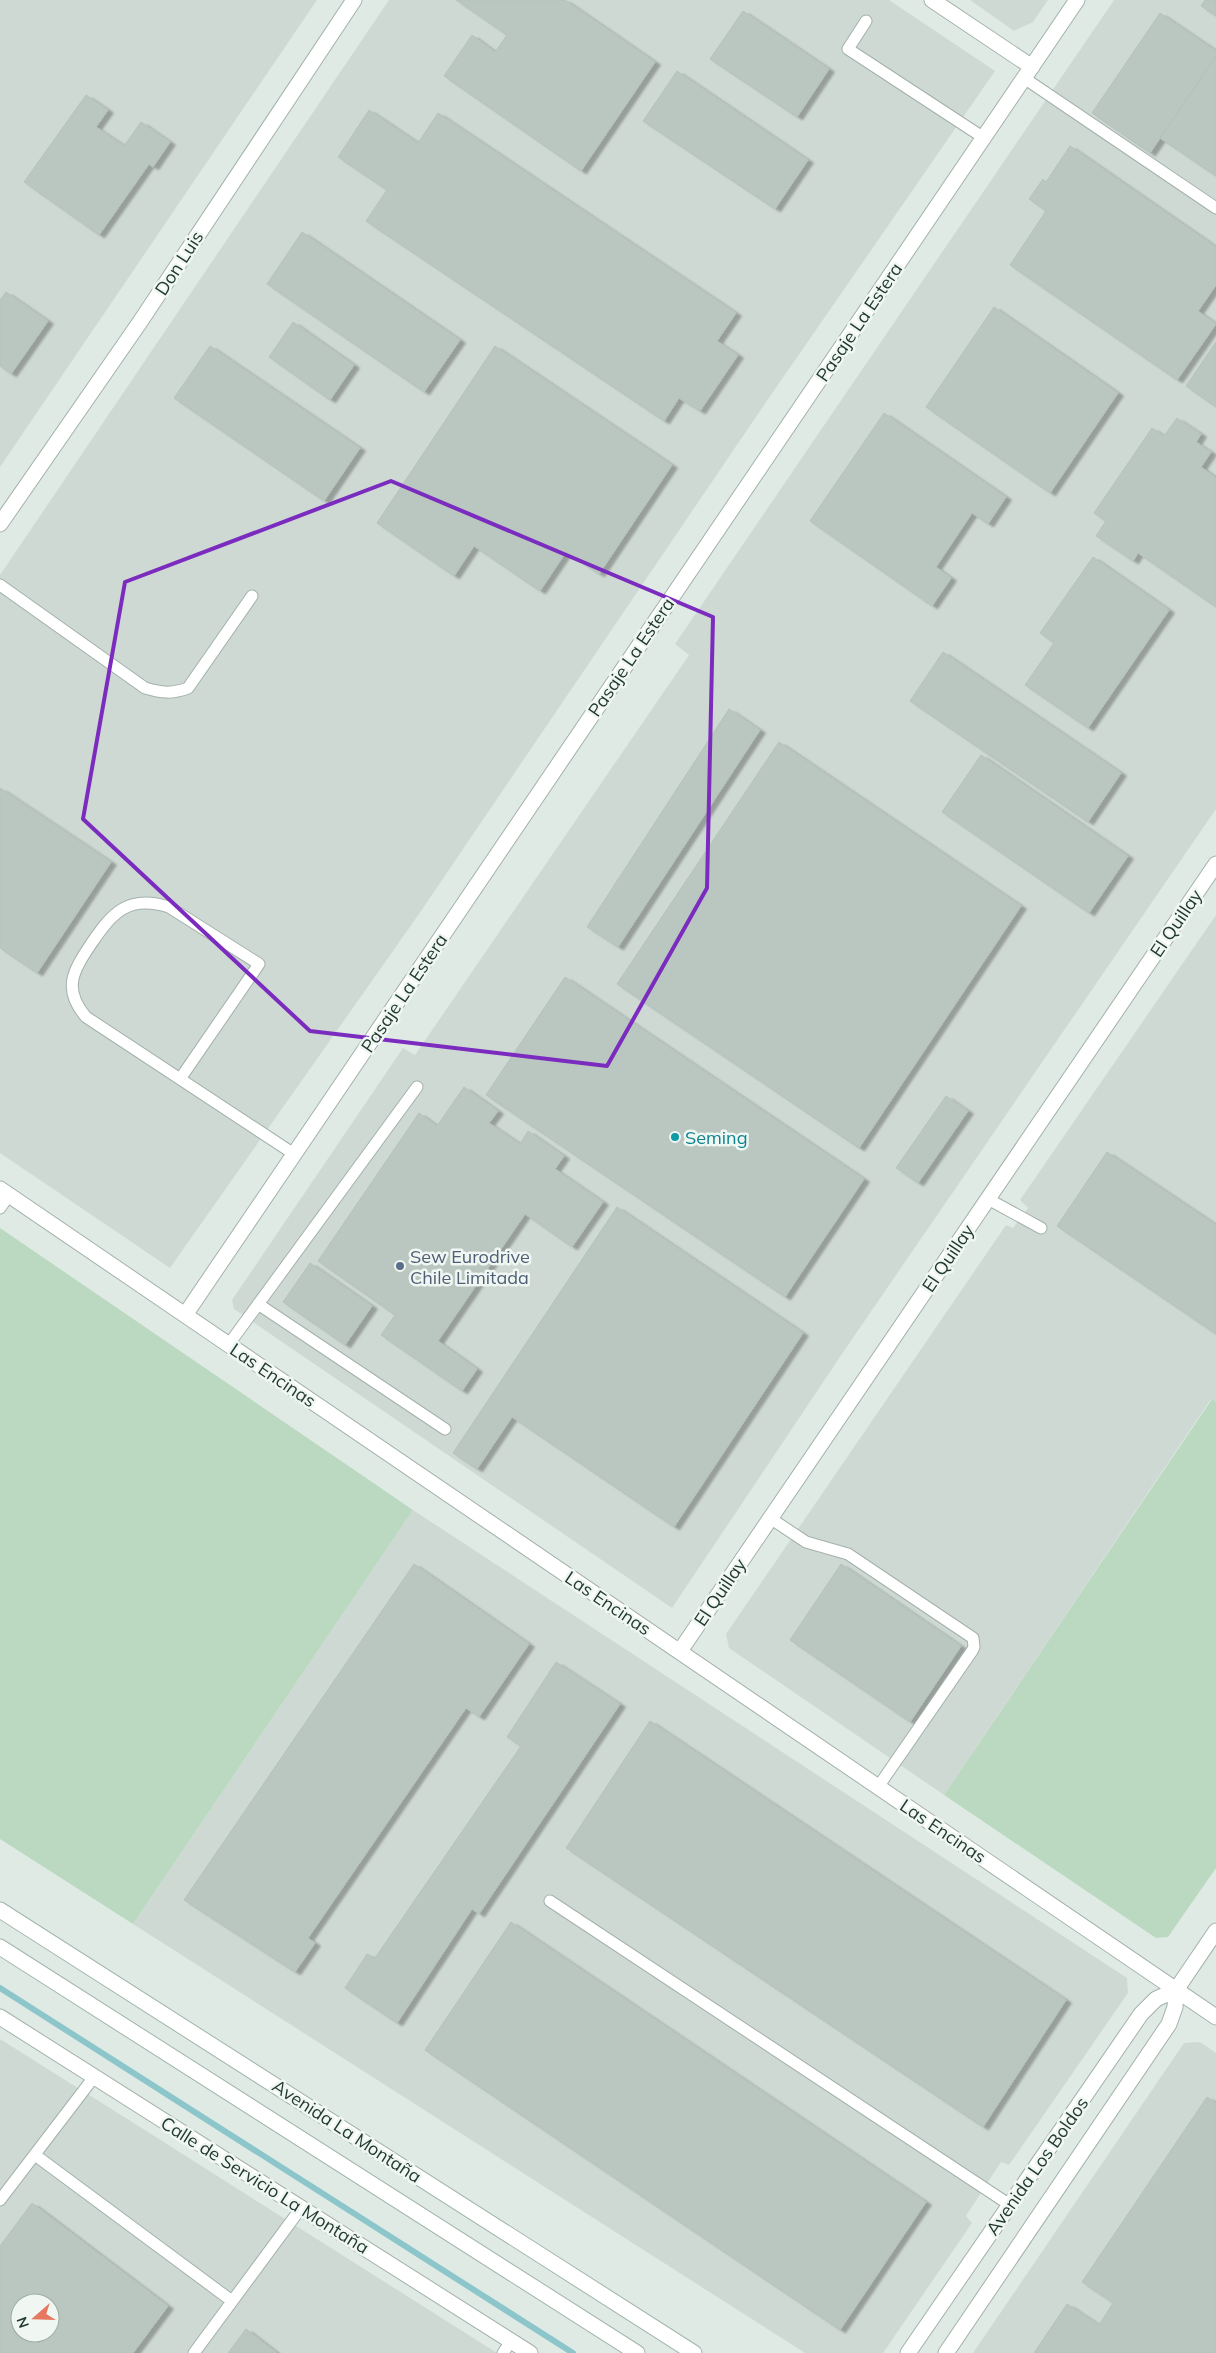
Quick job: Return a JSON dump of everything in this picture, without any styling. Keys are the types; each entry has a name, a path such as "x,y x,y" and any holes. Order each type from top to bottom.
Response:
{"street":[{"name":"Don Luis","path":"0,524 140,322 354,0"},
{"path":"932,0 1028,73"},
{"name":"Pasaje La Estera","path":"184,1315 1078,0"},
{"name":"El Quillay","path":"680,1652 1216,864"},
{"name":"Las Encinas","path":"4,1192 1216,2017"},
{"name":"Avenida La Montaña","path":"0,1910 694,2353"},
{"name":"Avenida Los Boldos","path":"946,2353 1168,2024 1175,2007 1176,1990 1216,1931"},
{"name":"Avenida La Montaña","path":"0,1947 637,2353"},
{"name":"Avenida Los Boldos","path":"908,2353 1141,2014 1156,1999 1176,1990"},
{"name":"Calle de Servicio La Montaña","path":"0,2017 301,2208 507,2347 530,2353"}],"lane":[{"path":"866,20 848,49 984,138"},
{"path":"1028,73 1216,208"},
{"path":"0,585 145,688 163,694 188,688 252,596"},
{"path":"180,1079 259,964 169,906 157,903 132,904 108,919 74,970 72,990 75,1000 86,1017 180,1079 294,1154"},
{"path":"228,1344 418,1087"},
{"path":"0,1208 4,1192"},
{"path":"988,1199 1041,1228"},
{"path":"258,1304 446,1429"},
{"path":"770,1518 806,1542 848,1554 973,1638 974,1647 972,1652 878,1787"},
{"path":"550,1901 1010,2205"},
{"path":"0,2200 94,2077"},
{"path":"35,2155 232,2301"},
{"path":"194,2353 301,2208"}],"highlighted area":[{"path":"391,481 713,617 707,888 607,1066 310,1031 83,819 125,582"}],"shaded area":[{"path":"0,0 317,0 0,467"},
{"path":"389,0 889,0 995,71 760,411 419,914 170,1268 0,1153 0,575"},
{"path":"970,0 1048,0 1033,22 1014,31"},
{"path":"1114,0 1216,0 1216,809 846,1348 672,1608 234,1309 232,1300 403,1048 415,1055 689,655 675,644"},
{"path":"1216,915 1216,1402 1211,1399 944,1795 729,1648 726,1634 1006,1225 1013,1228 1028,1208 1020,1200"},
{"path":"413,1510 1127,1978 1128,1993 1009,2165 1001,2162 966,2216 972,2223 883,2353 805,2353 133,1924"},
{"path":"0,2039 140,2127 497,2353 0,2353"},
{"path":"1200,2042 1216,2053 1216,2353 973,2353 1184,2043"}],"green space":[{"path":"0,1228 413,1510 133,1924 0,1839"},
{"path":"1212,1399 1216,1402 1216,1868 1168,1937 1156,1938 944,1795"}],"building":[{"path":"456,0 565,0 655,62 581,171 444,76 472,35 495,52 507,35"},
{"path":"1205,0 1216,0 1216,16 1201,6"},
{"path":"743,11 829,69 797,117 710,59"},
{"path":"1160,13 1216,51 1216,56 1150,153 1092,113"},
{"path":"1216,56 1216,176 1160,138"},
{"path":"677,71 808,160 775,209 643,121"},
{"path":"86,95 108,110 96,127 124,146 141,122 170,142 153,167 149,164 99,235 24,182"},
{"path":"369,110 418,143 438,113 736,313 717,341 738,355 700,411 679,398 664,421 366,221 387,190 338,157"},
{"path":"1070,146 1216,247 1216,285 1198,311 1216,324 1177,380 1010,265 1046,211 1029,199 1043,179 1046,182"},
{"path":"302,232 460,340 424,392 267,284"},
{"path":"6,292 48,321 11,374 0,366 0,300"},
{"path":"994,307 1118,393 1050,493 926,407"},
{"path":"293,322 354,365 330,400 269,357"},
{"path":"1216,342 1216,407 1186,386"},
{"path":"210,346 360,448 324,501 174,398"},
{"path":"495,346 672,465 599,574 566,552 540,591 474,546 454,576 377,523"},
{"path":"884,413 1006,497 988,524 972,513 936,567 951,578 932,606 810,521"},
{"path":"1177,418 1201,434 1196,442 1211,452 1201,467 1216,478 1216,607 1138,553 1133,561 1096,536 1106,521 1094,513 1152,428 1164,436"},
{"path":"1093,557 1169,610 1088,728 1025,685 1054,643 1040,633"},
{"path":"943,652 1121,773 1088,822 910,701"},
{"path":"729,709 760,730 618,947 587,927"},
{"path":"779,742 1021,906 859,1148 617,984"},
{"path":"981,755 1128,856 1089,913 942,812"},
{"path":"0,788 111,862 37,973 0,948"},
{"name":"Seming","path":"565,977 864,1179 785,1297 486,1095"},
{"path":"464,1087 498,1111 489,1123 520,1144 528,1131 564,1156 555,1169 603,1202 572,1247 525,1214 438,1341 477,1369 462,1391 381,1335 395,1315 318,1261 419,1113 437,1126"},
{"path":"946,1096 968,1111 918,1183 896,1168"},
{"path":"1107,1152 1216,1225 1216,1334 1057,1226"},
{"path":"617,1207 803,1333 674,1527 512,1417 477,1469 453,1453"},
{"path":"310,1263 372,1306 345,1345 283,1302"},
{"path":"414,1564 529,1644 479,1717 466,1708 308,1938 315,1943 295,1972 184,1900"},
{"path":"841,1564 961,1646 910,1722 790,1640"},
{"path":"556,1662 620,1704 479,1914 472,1909 397,2023 345,1988 367,1954 375,1958 521,1746 507,1737"},
{"path":"650,1721 1066,2000 983,2127 566,1848"},
{"path":"511,1922 926,2202 840,2330 425,2050"},
{"path":"1207,2097 1216,2103 1216,2353 1034,2353 1067,2304 1099,2325 1113,2303 1082,2282"},
{"path":"32,2203 168,2306 133,2353 0,2353 0,2246"},
{"path":"246,2329 277,2353 228,2353"}],"waterway":[{"path":"0,1988 573,2353"}],"place":[{"name":"Seming","path":"675,1137"},
{"name":"Sew Eurodrive Chile Limitada","path":"400,1266"}]}
